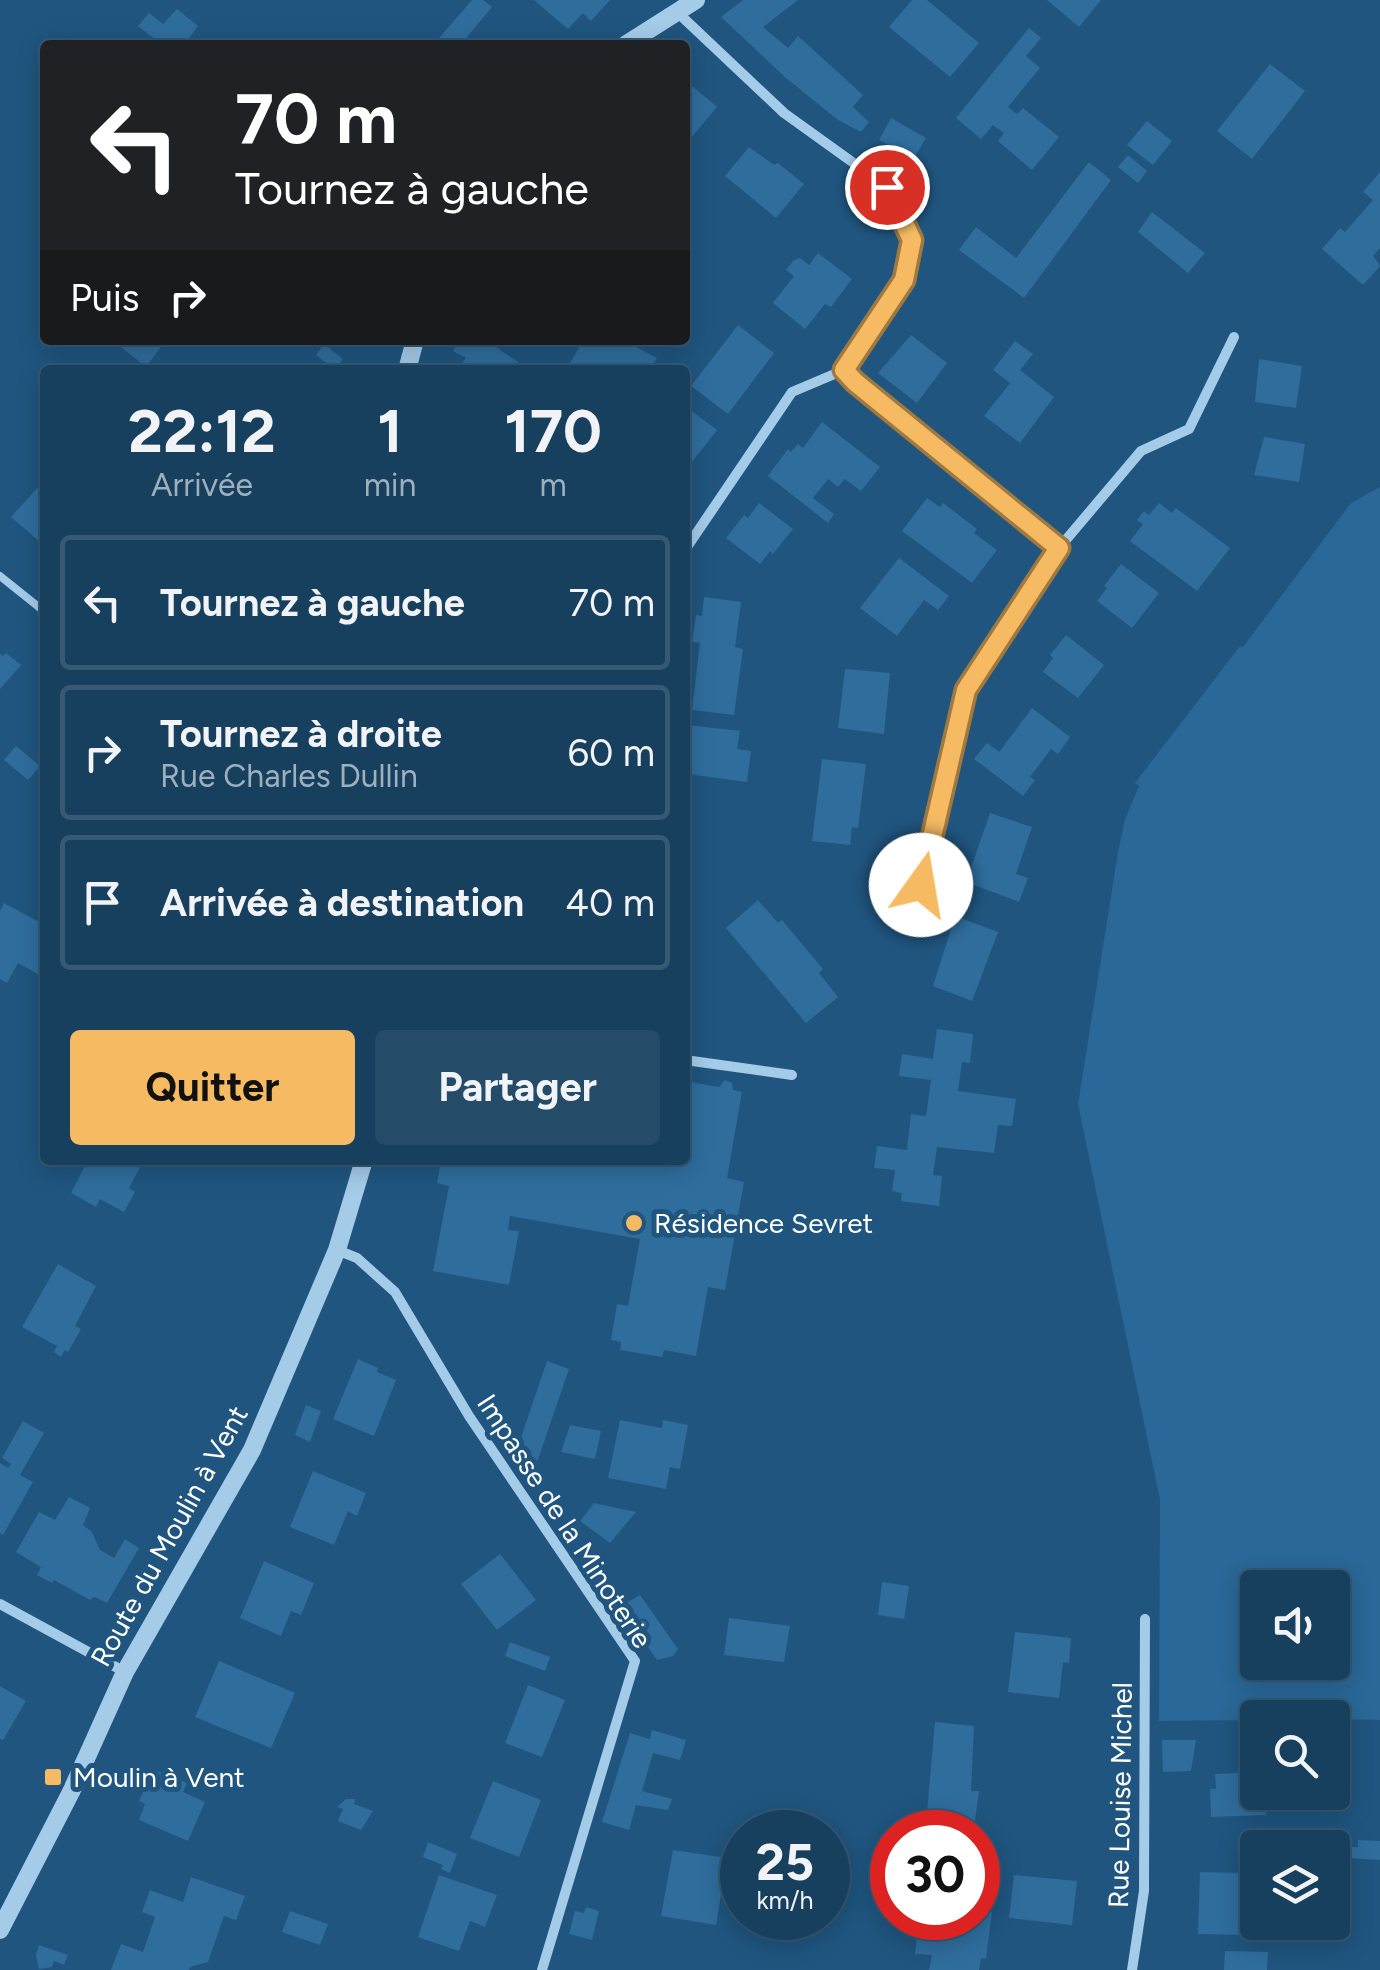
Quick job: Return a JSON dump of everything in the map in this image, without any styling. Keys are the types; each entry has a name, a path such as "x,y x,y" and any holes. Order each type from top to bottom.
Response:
{"street":[{"path":"632,40 696,0"},
{"path":"676,11 784,113 887,187 912,240 904,280 844,370 792,392 690,543"},
{"path":"921,885 966,690 1059,548 1141,451 1189,429 1234,338"},
{"path":"844,370 1059,548"},
{"path":"690,1061 792,1075"},
{"name":"Route du Moulin à Vent","path":"0,1930 61,1814 124,1672 252,1450 337,1250 363,1165"},
{"name":"Impasse de la Minoterie","path":"337,1250 357,1258 395,1292 469,1416 635,1661 542,1970"},
{"path":"0,1604 124,1672"},
{"name":"Rue Louise Michel","path":"1132,1970 1144,1891 1145,1619"}],"lane":[{"path":"0,576 40,608"}],"shaded area":[{"path":"1380,487 1380,1720 1350,1720 1350,1700 1240,1700 1240,1720 1159,1721 1160,1500 1078,1104 1118,852 1125,819 1139,786 1135,783 1351,503"}],"building":[{"path":"472,0 483,0 492,7 467,37 469,40 437,40"},
{"path":"534,0 610,0 591,21 583,13 568,29"},
{"path":"743,0 798,0 763,27 788,48 798,36 863,95 853,107 869,122 861,132 838,120 786,78 721,17"},
{"path":"912,0 927,0 979,43 950,77 889,27"},
{"path":"1047,0 1101,0 1079,27"},
{"path":"177,9 198,26 188,40 156,40 138,26 149,13 163,24"},
{"path":"1029,28 1041,38 1026,56 1040,68 1008,107 1017,114 1023,108 1059,137 1032,170 998,141 1004,133 993,125 981,139 956,118"},
{"path":"1270,64 1305,91 1252,159 1217,131"},
{"path":"690,84 717,107 690,139"},
{"path":"891,118 926,138 914,158 879,140"},
{"path":"1147,121 1172,141 1153,165 1127,145"},
{"path":"749,147 804,184 776,218 725,176"},
{"path":"1128,155 1147,171 1138,183 1118,167"},
{"path":"1089,162 1111,180 1024,298 959,250 976,227 1016,258"},
{"path":"1380,172 1380,248 1373,256 1380,266 1363,285 1322,249 1340,228 1345,232 1373,200 1363,192"},
{"path":"1152,212 1205,253 1188,273 1138,232"},
{"path":"818,253 852,279 831,307 825,304 805,329 773,303 794,276 786,270 794,260 800,258 809,265"},
{"path":"738,325 774,353 728,414 691,386"},
{"path":"911,335 947,363 917,403 878,373"},
{"path":"1015,341 1033,354 1020,370 1054,397 1020,443 984,416 1010,383 993,370"},
{"path":"118,345 162,345 143,365"},
{"path":"325,345 343,359 339,365 329,365 316,355"},
{"path":"456,345 493,345 522,365 461,365 466,358 453,351"},
{"path":"580,345 632,345 657,358 652,365 569,365"},
{"path":"1259,359 1302,366 1296,408 1255,402"},
{"path":"690,410 717,430 690,465"},
{"path":"822,422 880,467 861,491 845,479 838,487 828,479 813,498 834,514 828,523 768,476 788,449 791,452 798,444 803,448"},
{"path":"1264,437 1305,444 1299,482 1254,475"},
{"path":"40,485 40,540 11,517"},
{"path":"927,498 940,507 943,503 997,550 972,583 902,531"},
{"path":"759,503 793,529 760,564 726,538"},
{"path":"1159,503 1172,513 1176,508 1230,548 1197,591 1130,541 1143,524 1137,520 1144,511 1149,515"},
{"path":"899,558 949,596 938,610 924,600 897,636 860,608"},
{"path":"1121,564 1159,593 1132,628 1097,601"},
{"path":"704,597 741,602 735,647 743,649 734,715 692,710 700,643 692,642 696,615 702,616"},
{"path":"1066,635 1104,665 1078,698 1043,672 1053,658 1050,655"},
{"path":"6,653 21,665 0,689 0,654"},
{"path":"845,669 890,673 884,734 838,728"},
{"path":"1032,708 1070,737 1058,754 1051,749 1030,777 1035,780 1023,796 974,759 987,743 999,752"},
{"path":"690,725 740,731 737,749 751,751 747,782 690,774"},
{"path":"16,746 40,766 28,780 4,760"},
{"path":"822,759 866,764 858,828 852,827 850,845 812,841"},
{"path":"990,813 1032,827 1016,874 1028,878 1019,902 966,882"},
{"path":"758,900 778,923 782,920 823,969 819,973 838,997 806,1023 726,928"},
{"path":"4,903 40,922 40,975 18,963 7,983 0,979 0,911"},
{"path":"955,916 998,932 972,1001 933,986"},
{"path":"937,1029 973,1034 970,1063 962,1062 958,1091 1016,1099 1012,1126 998,1125 994,1153 937,1147 933,1175 942,1176 939,1206 901,1201 902,1193 892,1191 895,1170 874,1168 877,1146 907,1150 911,1114 926,1116 931,1080 899,1076 902,1054 933,1059"},
{"name":"Résidence Sevret","path":"725,1080 732,1083 733,1090 742,1092 727,1178 744,1182 725,1290 708,1287 696,1356 664,1350 662,1357 620,1350 621,1342 611,1340 617,1304 628,1306 640,1239 510,1216 508,1230 519,1231 509,1285 433,1271 449,1186 437,1183 440,1165 690,1165 690,1082 719,1087"},
{"path":"85,1165 141,1165 129,1188 135,1192 124,1212 100,1199 96,1207 71,1193"},
{"path":"58,1264 96,1286 75,1326 81,1329 61,1357 54,1352 57,1346 22,1327"},
{"path":"358,1359 396,1380 374,1436 333,1419"},
{"path":"547,1361 569,1369 534,1471 514,1458"},
{"path":"306,1405 321,1411 310,1442 295,1435"},
{"path":"620,1420 662,1428 663,1420 688,1425 680,1469 670,1467 666,1489 608,1478"},
{"path":"23,1421 44,1433 20,1475 33,1482 3,1535 0,1463 8,1468 11,1464 2,1458"},
{"path":"570,1425 601,1431 595,1459 561,1452"},
{"path":"313,1471 366,1493 357,1516 348,1511 334,1545 290,1527"},
{"path":"69,1497 90,1508 83,1525 92,1532 100,1550 114,1558 125,1539 139,1548 107,1603 94,1597 90,1600 37,1575 41,1567 16,1552 39,1512 55,1520"},
{"path":"594,1503 636,1512 610,1543 580,1521"},
{"path":"500,1554 536,1600 497,1630 461,1584"},
{"path":"264,1561 314,1583 301,1615 291,1611 281,1636 240,1618"},
{"path":"882,1582 909,1586 904,1619 878,1615"},
{"path":"640,1595 678,1649 673,1656 657,1660 620,1607"},
{"path":"729,1618 790,1626 784,1662 724,1655"},
{"path":"1015,1632 1071,1638 1069,1663 1063,1662 1059,1698 1008,1692"},
{"path":"510,1642 550,1657 545,1671 505,1656"},
{"path":"219,1661 295,1693 271,1748 195,1717"},
{"path":"528,1685 565,1700 542,1757 505,1743"},
{"path":"0,1686 26,1701 3,1740 0,1739"},
{"path":"935,1722 974,1726 971,1791 979,1791 976,1810 927,1810"},
{"path":"652,1730 686,1740 680,1760 653,1753 642,1791 672,1799 668,1810 636,1805 629,1830 602,1822 630,1733 650,1739"},
{"path":"1162,1740 1196,1740 1191,1771 1163,1772"},
{"path":"153,1769 187,1783 183,1792 205,1802 188,1841 139,1820 145,1804 139,1801"},
{"path":"1240,1773 1240,1810 1266,1810 1266,1815 1211,1817 1210,1789 1216,1789 1215,1774"},
{"path":"493,1781 541,1800 519,1857 470,1838"},
{"path":"346,1799 355,1799 354,1804 373,1811 361,1830 338,1821 343,1809 337,1807"},
{"path":"1358,1840 1380,1841 1380,1860 1350,1858 1350,1847 1358,1847"},
{"path":"428,1842 457,1854 450,1873 441,1869 443,1865 423,1857"},
{"path":"673,1850 720,1857 716,1925 661,1916"},
{"path":"1200,1872 1240,1873 1240,1935 1198,1934"},
{"path":"439,1875 497,1895 485,1927 470,1921 459,1951 418,1937"},
{"path":"1014,1875 1077,1881 1072,1925 1009,1918"},
{"path":"191,1877 245,1896 236,1920 224,1916 208,1962 189,1970 111,1970 121,1944 143,1952 155,1917 142,1912 150,1890 183,1902"},
{"path":"586,1907 599,1911 592,1940 569,1934 575,1911 584,1913"},
{"path":"290,1911 328,1924 320,1945 282,1932"},
{"path":"917,1940 988,1940 986,1959 981,1958 979,1970 929,1970 932,1955 915,1954"},
{"path":"39,1945 68,1955 64,1965 54,1961 52,1967 39,1969"},
{"path":"1225,1951 1268,1952 1267,1970 1224,1970"}],"place":[{"name":"Résidence Sevret","path":"634,1223"},
{"name":"Moulin à Vent","path":"53,1777"}],"route":[{"path":"887,187 912,240 904,280 844,370 1059,548 966,690 921,885"}]}
